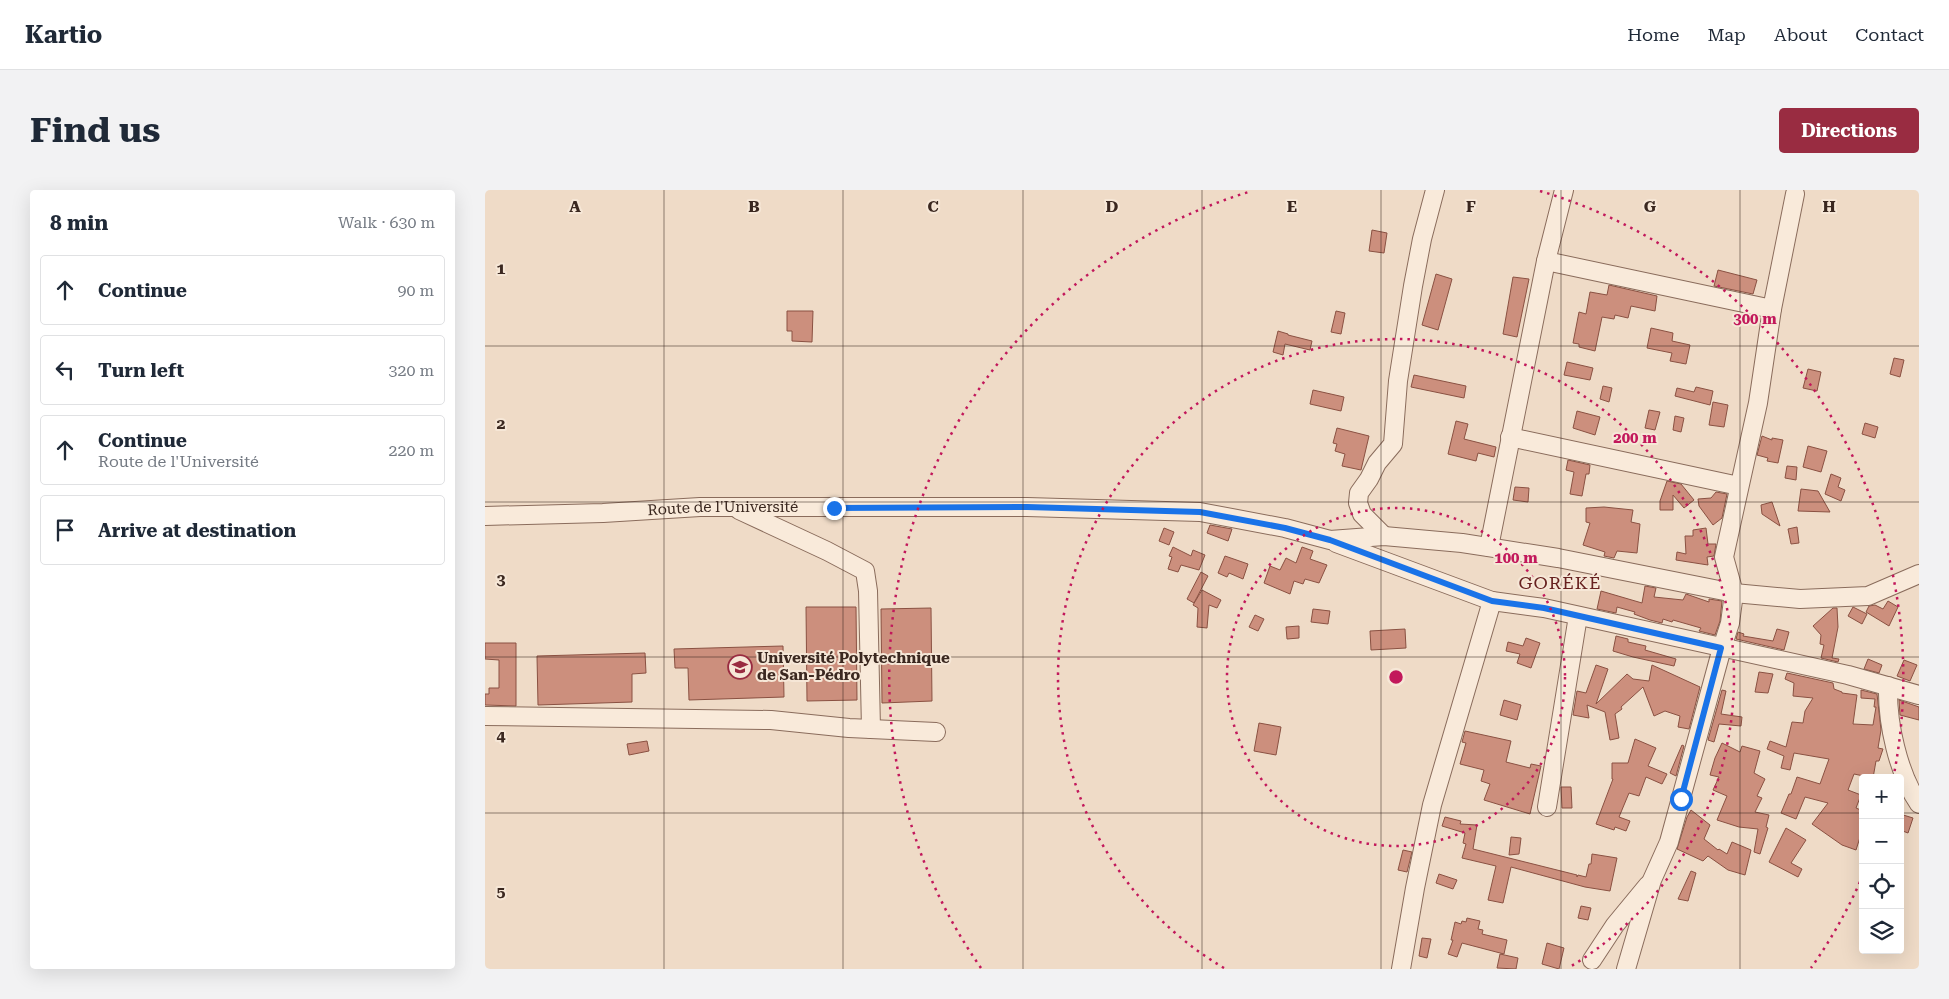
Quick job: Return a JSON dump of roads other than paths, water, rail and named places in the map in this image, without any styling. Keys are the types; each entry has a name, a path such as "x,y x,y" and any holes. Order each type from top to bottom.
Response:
{"street":[{"path":"1383,536 1362,514 1358,503 1359,493 1377,463 1393,444 1398,381 1413,286 1435,190"},
{"path":"1489,547 1510,437 1564,190"},
{"path":"1626,969 1652,880 1669,842 1721,648 1730,623 1734,593 1724,557 1758,403 1772,309 1795,194"},
{"path":"1547,261 1772,309"},
{"path":"1510,437 1739,486"},
{"path":"734,507 834,554 865,571 868,591 871,729"},
{"name":"Route de l'Université","path":"485,516 734,507 1027,507 1200,512 1285,528 1330,540"},
{"path":"1330,540 1383,536 1462,543 1567,560 1734,593 1800,599 1868,596 1919,574"},
{"path":"1330,540 1492,601 1544,608 1848,675 1919,695"},
{"path":"1401,969 1432,805 1492,601"},
{"path":"1547,806 1577,616"},
{"path":"1888,686 1887,708 1892,734 1906,780 1919,804"},
{"path":"485,716 771,720 871,729 937,732"},
{"path":"1592,960 1615,925 1652,880"}],"place":[{"name":"Université Polytechnique de San-Pédro","path":"740,667"}],"district":[{"name":"GORÉKÉ","path":"1560,582"}]}
